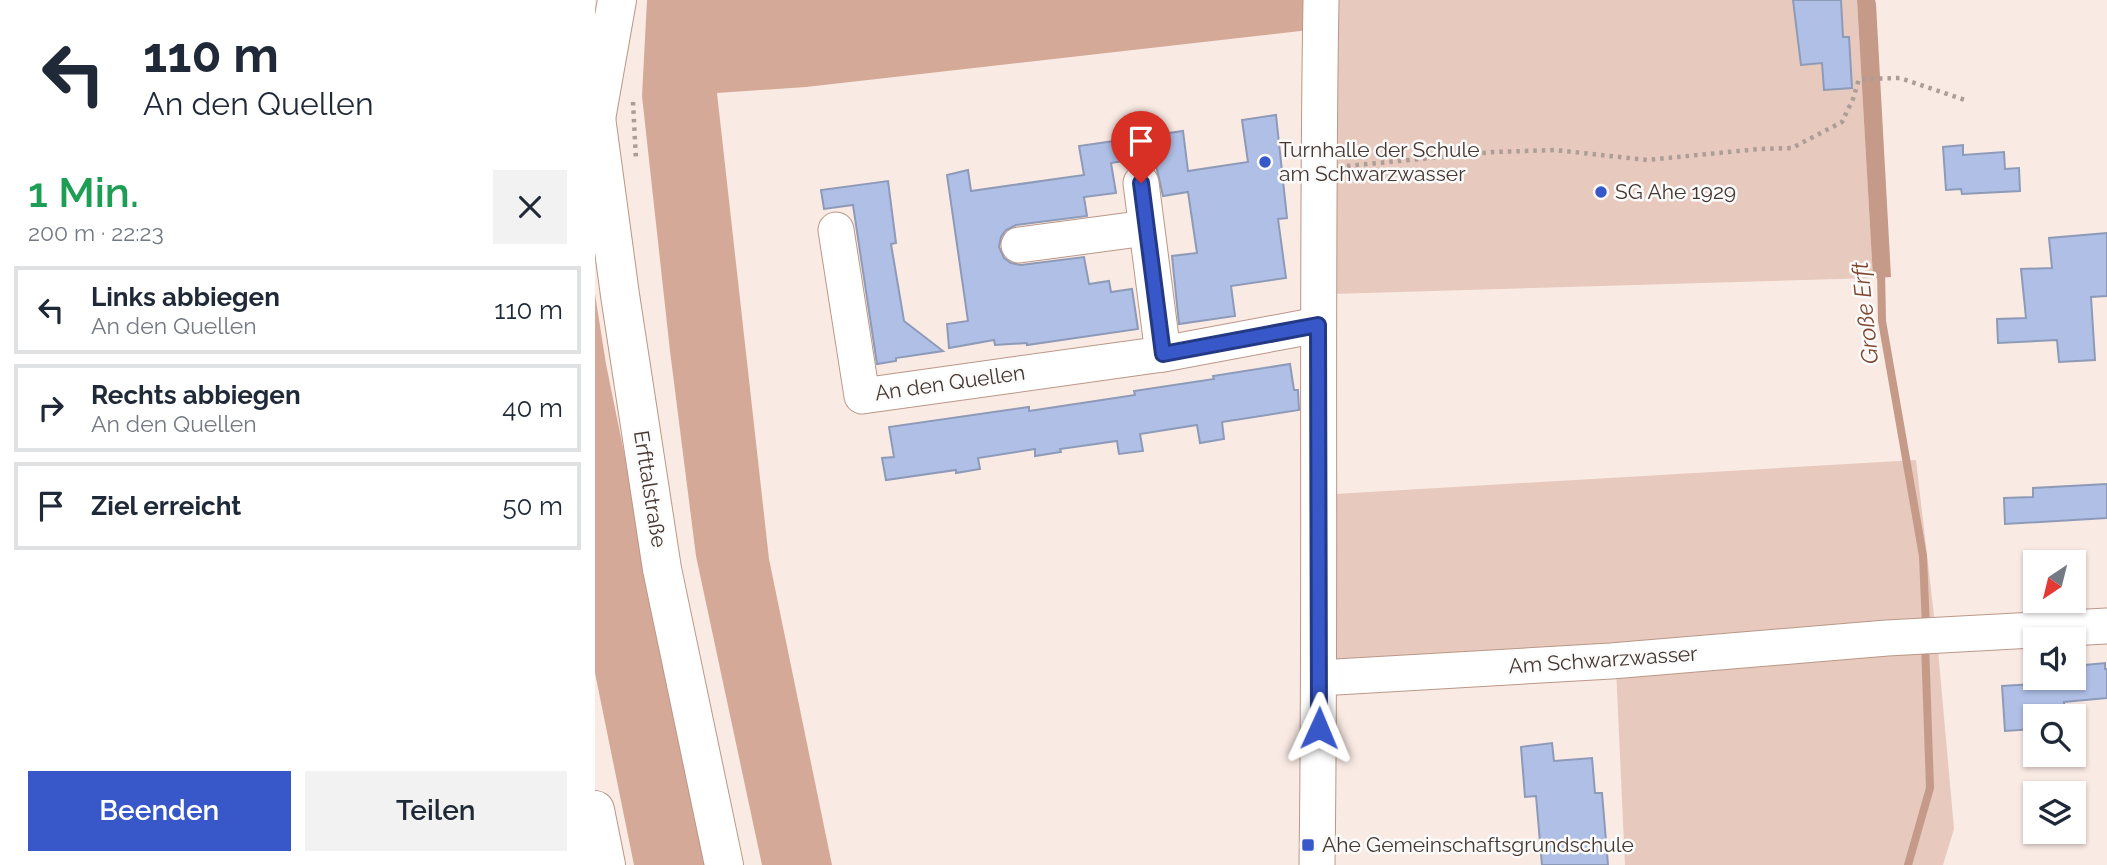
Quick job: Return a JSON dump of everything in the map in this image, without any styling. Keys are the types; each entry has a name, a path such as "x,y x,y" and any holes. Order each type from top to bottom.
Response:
{"main road":[{"name":"Erfttalstraße","path":"617,0 596,115 620,295 662,569 724,865"},
{"path":"595,810 606,865"}],"street":[{"path":"1317,865 1318,168 1321,0"},
{"path":"1141,183 1163,354"},
{"path":"1019,245 1146,228"},
{"name":"An den Quellen","path":"836,230 862,396 1163,354 1318,325"},
{"name":"Am Schwarzwasser","path":"1319,678 1611,661 1887,638 2107,626"}],"path":[{"path":"1318,168 1517,151 1555,150 1647,160 1792,148 1842,122 1859,79 1900,78 1965,100"},
{"path":"632,98 636,165"}],"shaded area":[{"path":"647,0 1310,0 1309,30 806,87 717,93 769,559 832,865 762,865 696,556 642,96"},
{"name":"SG Ahe 1929","path":"1336,0 1857,0 1873,278 1332,294"},
{"path":"1857,0 1875,0 1876,4 1891,277 1873,278"},
{"path":"595,294 606,364 708,865 634,865 595,673"},
{"path":"1916,460 1935,624 1328,673 1335,494"},
{"path":"1938,650 1954,829 1943,865 1625,865 1616,669"}],"building":[{"path":"1793,0 1841,0 1843,37 1849,37 1852,88 1824,90 1822,63 1801,65"},
{"path":"1276,115 1287,218 1278,219 1286,278 1231,286 1235,316 1179,324 1172,256 1197,253 1188,192 1163,196 1154,156 1111,163 1116,193 1084,197 1087,216 1016,225 1006,230 999,247 1004,258 1021,265 1084,257 1089,284 1109,281 1111,292 1132,289 1138,329 1027,345 995,345 994,340 949,348 947,324 968,321 947,175 968,170 971,191 1084,175 1079,146 1183,131 1188,171 1248,162 1242,120"},
{"path":"1963,145 1963,155 2004,152 2005,169 2019,168 2020,191 1962,194 1961,189 1946,190 1943,147"},
{"path":"888,181 896,243 891,244 904,321 943,351 896,358 896,361 877,364 853,205 824,209 821,190"},
{"path":"2107,233 2107,296 2091,297 2095,360 2059,362 2057,340 1998,343 1997,319 2026,318 2021,269 2052,268 2049,238"},
{"path":"1290,364 1294,390 1298,390 1299,410 1222,422 1224,439 1200,443 1197,425 1140,434 1143,451 1119,454 1117,441 1060,449 1061,452 1035,456 1035,449 978,458 980,469 886,480 882,458 894,457 889,427 1029,407 1029,411 1135,395 1134,391"},
{"path":"2107,484 2107,518 2005,524 2004,498 2033,497 2033,488"},
{"path":"2105,663 2107,698 2064,704 2023,704 2023,730 2005,731 2002,686 2023,685 2023,690 2086,690 2086,665"},
{"path":"1552,743 1554,761 1592,758 1595,793 1602,793 1608,865 1542,865 1536,796 1525,797 1521,747"}],"waterway":[{"name":"Große Erft","path":"1881,269 1882,321 1923,556 1926,627"},
{"name":"Große Erft","path":"1908,865 1930,788 1925,644"}],"place":[{"name":"Turnhalle der Schule am Schwarzwasser","path":"1265,162"},
{"name":"SG Ahe 1929","path":"1601,192"},
{"name":"Ahe Gemeinschaftsgrundschule","path":"1308,845"}],"route":[{"path":"1141,183 1163,354 1318,325 1319,728"}]}
